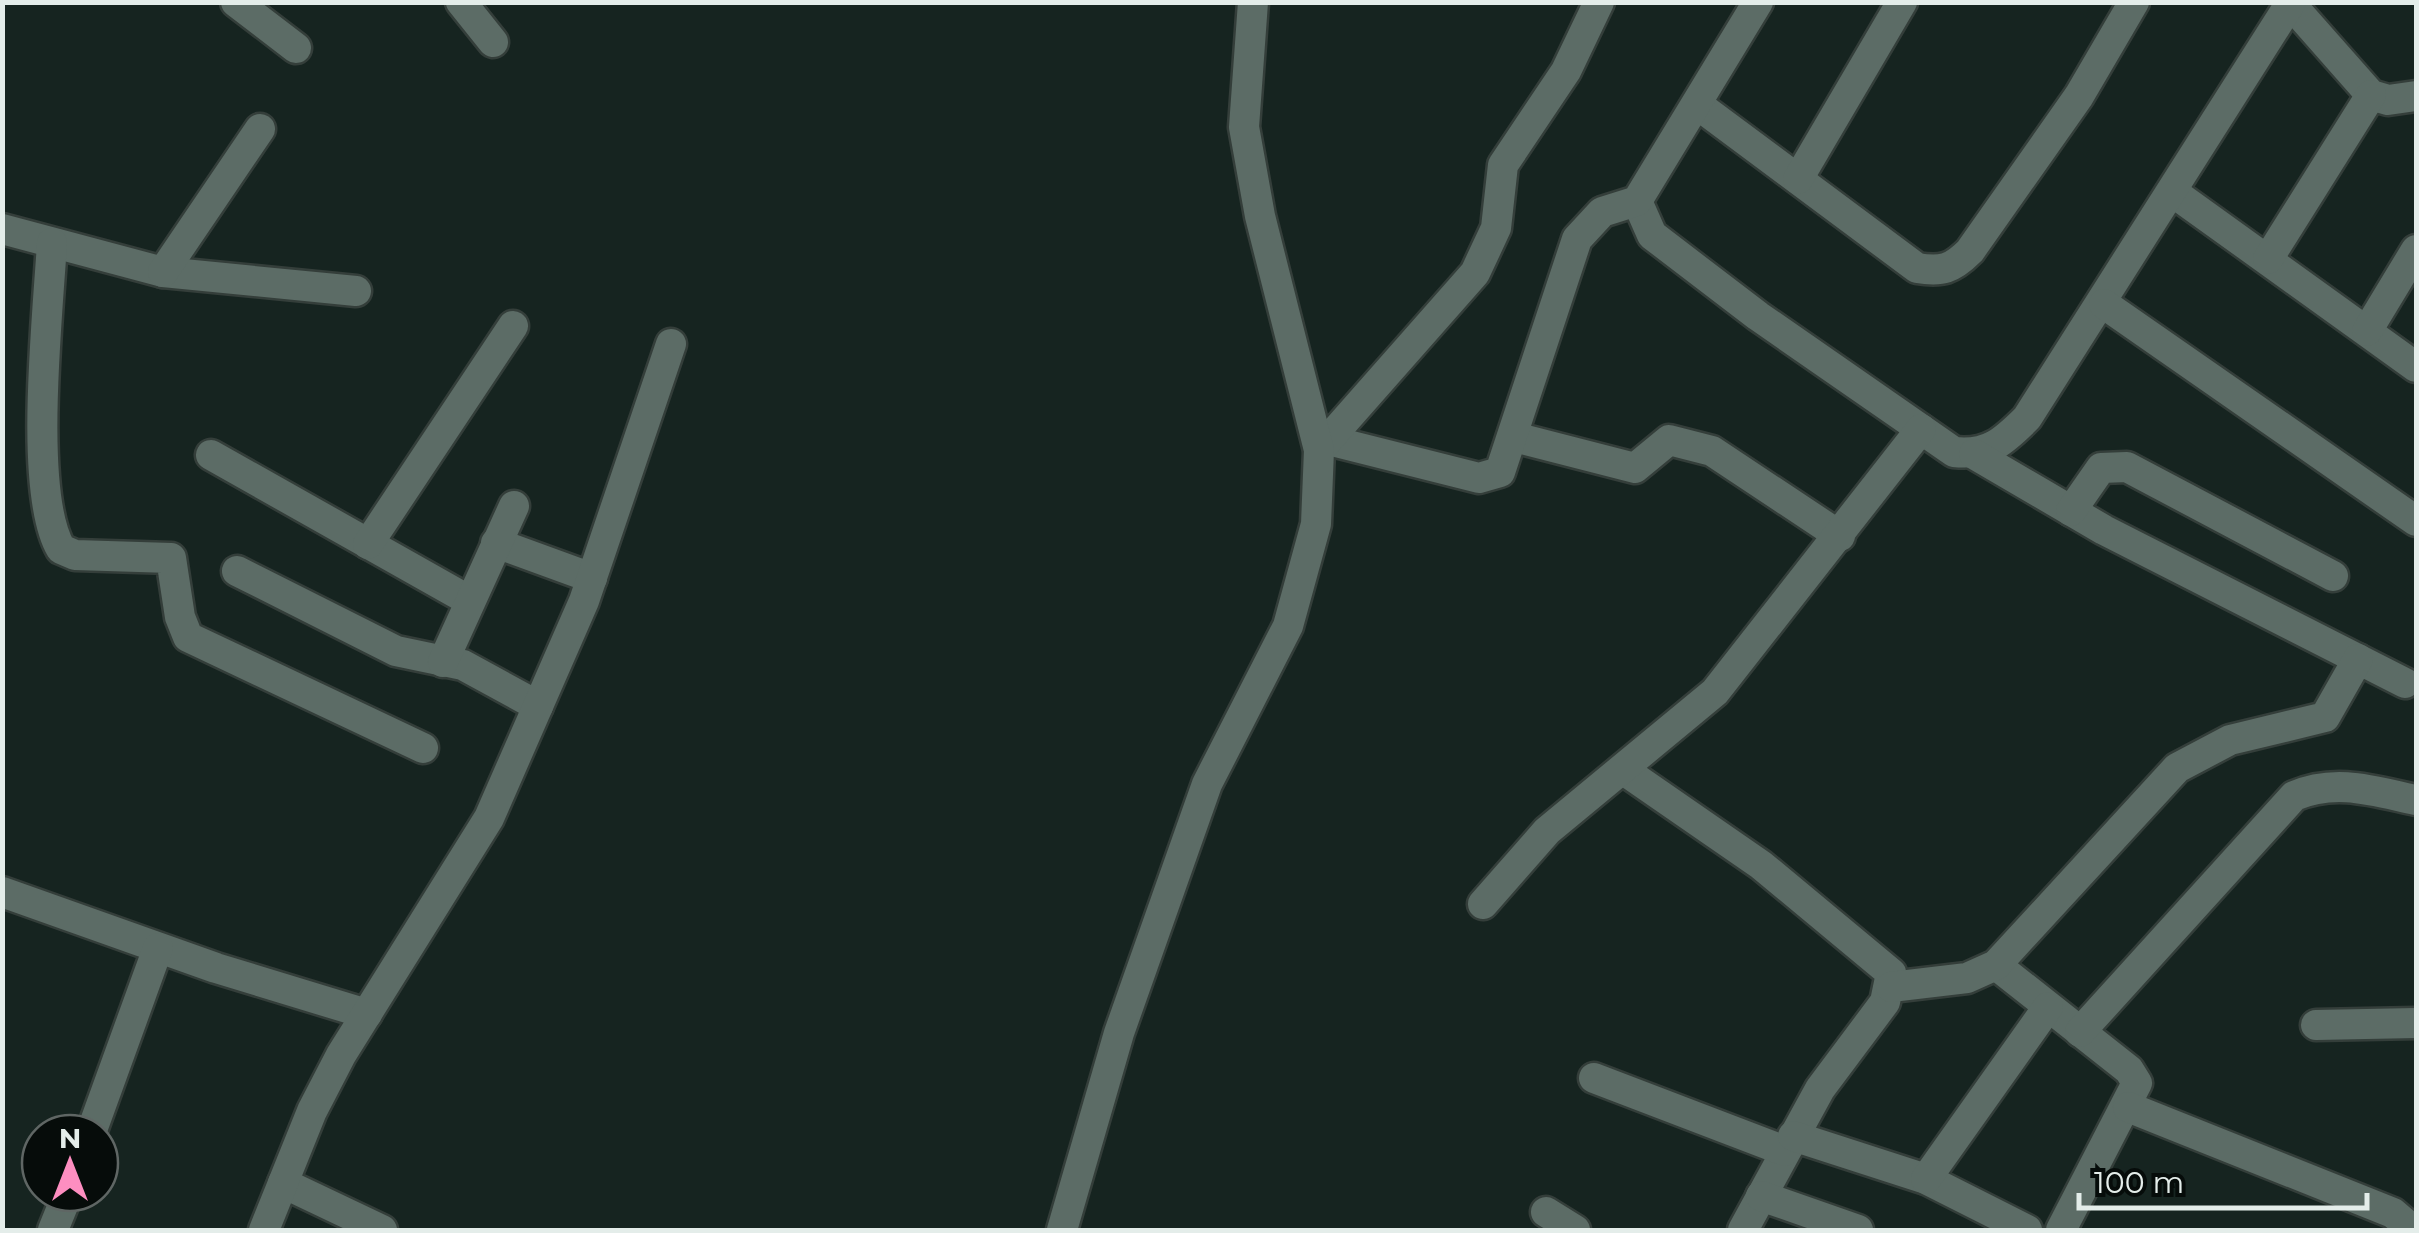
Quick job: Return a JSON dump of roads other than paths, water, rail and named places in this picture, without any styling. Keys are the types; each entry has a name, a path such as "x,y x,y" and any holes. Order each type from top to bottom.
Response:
{"street":[{"path":"236,2 296,48"},
{"path":"460,2 493,42"},
{"path":"1062,1230 1119,1033 1207,784 1288,626 1316,524 1323,445 1264,234 1244,127 1253,2"},
{"path":"1323,445 1490,478 1506,462 1577,238 1602,212 1637,201 1758,2"},
{"path":"1798,179 1902,2"},
{"path":"1698,105 1917,268 1940,272 1955,266 2079,96 2134,2"},
{"path":"1637,201 1652,235 1758,316 1954,452 1974,454 1993,448 2028,418 2104,304 2290,3 2371,95 2388,100 2416,96"},
{"path":"1323,445 1475,273 1496,228 1503,165 1566,71 1587,6"},
{"path":"2268,259 2371,95"},
{"path":"163,272 260,129"},
{"path":"2174,193 2416,367"},
{"path":"2,229 163,272 356,292"},
{"path":"52,243 43,413 47,501 60,549 75,555 171,558 180,617 188,637 423,748"},
{"path":"2367,331 2416,250"},
{"path":"2104,304 2414,513"},
{"path":"368,544 513,326"},
{"path":"264,1230 312,1111 367,1014 490,818 592,578 671,344"},
{"path":"1483,904 1530,846 1715,692 1922,429"},
{"path":"1514,437 1635,468 1669,440 1692,443 1712,451 1840,536"},
{"path":"1974,454 2070,511 2405,682"},
{"path":"210,455 470,601"},
{"path":"2070,511 2101,468 2127,467 2333,576"},
{"path":"444,662 514,506"},
{"path":"496,543 592,578"},
{"path":"237,571 396,651 463,665 538,706"},
{"path":"1891,987 1967,978 1996,965 2176,768 2230,740 2325,717 2358,659"},
{"path":"1625,770 1750,857 1885,964 1891,987 1789,1143 1743,1230"},
{"path":"2080,1032 2294,796 2316,786 2344,785 2416,800"},
{"path":"2,892 158,948 367,1014"},
{"path":"98,1113 158,948"},
{"path":"1996,965 2128,1070 2136,1083 2128,1107 2061,1230"},
{"path":"1926,1179 2048,1007"},
{"path":"2316,1024 2416,1023"},
{"path":"1594,1078 1789,1143 1926,1179 2027,1230"},
{"path":"2128,1107 2393,1213 2413,1230"},
{"path":"283,1184 382,1230"},
{"path":"1761,1196 1858,1230"},
{"path":"1546,1212 1575,1230"}]}
